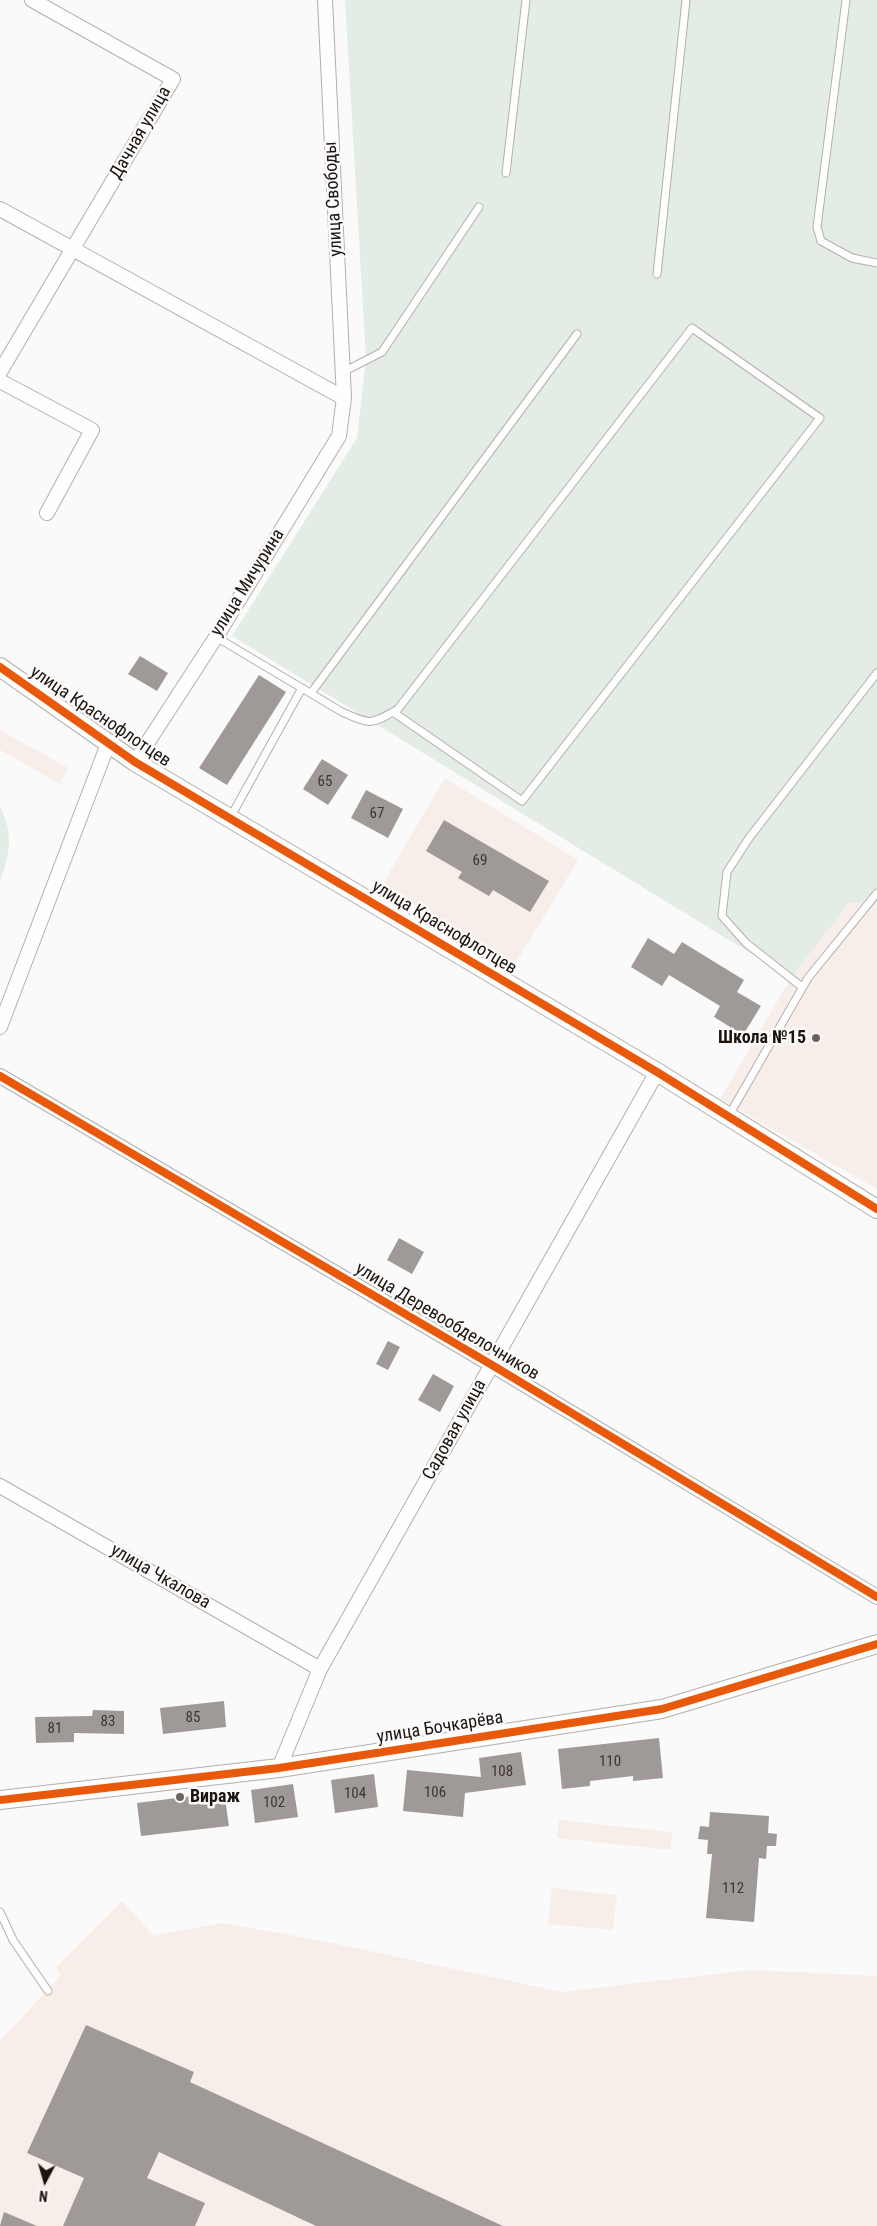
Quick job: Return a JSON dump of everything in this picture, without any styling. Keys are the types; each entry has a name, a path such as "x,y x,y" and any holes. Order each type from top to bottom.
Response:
{"street":[{"name":"Дачная улица","path":"0,372 173,79 32,0"},
{"name":"улица Свободы","path":"324,0 344,398"},
{"path":"0,209 344,398"},
{"path":"0,381 92,430 47,513"},
{"name":"улица Мичурина","path":"135,762 216,636 339,436 344,398"},
{"name":"улица Краснофлотцев","path":"0,667 135,762 657,1072 877,1209"},
{"path":"0,1027 108,744"},
{"name":"Садовая улица","path":"279,1768 320,1669 657,1072"},
{"name":"улица Деревообделочников","path":"0,1076 492,1365 877,1597"},
{"name":"улица Чкалова","path":"0,1486 320,1669"},
{"name":"улица Бочкарёва","path":"0,1800 279,1768 662,1709 877,1644"}],"lane":[{"path":"506,173 526,0"},
{"path":"657,274 686,0"},
{"path":"846,0 817,227 821,241 852,258 877,263"},
{"path":"343,372 382,352 479,207"},
{"path":"216,636 342,712 364,722 374,723 398,709 692,328 820,418 522,801 393,712"},
{"path":"311,693 577,334"},
{"path":"802,987 746,943 722,916 727,872 749,838 877,673"},
{"path":"230,819 302,688"},
{"path":"728,1117 802,987 877,893"},
{"path":"0,1912 13,1940 48,1991"}],"shaded area":[{"path":"345,0 877,0 877,902 849,903 791,978 232,636 357,438 366,359"},
{"path":"0,730 68,768 60,784 0,750"},
{"path":"445,778 578,860 514,966 382,885"},
{"path":"0,807 7,826 9,844 0,880"},
{"name":"Школа №15","path":"877,902 877,1189 720,1099 791,978 849,903"},
{"path":"559,1820 672,1832 670,1850 557,1838"},
{"path":"552,1888 617,1895 613,1930 548,1924"},
{"path":"122,1901 154,1936 221,1923 313,1939 562,1992 750,1970 877,1976 877,2226 0,2226 0,2041 61,1975 56,1967"}],"building":[{"path":"140,656 168,673 157,691 128,674"},
{"path":"259,675 286,692 227,785 199,768"},
{"path":"322,759 348,775 328,805 303,789"},
{"path":"366,790 403,809 388,838 351,818"},
{"path":"444,820 549,881 530,912 493,890 489,896 458,878 462,872 426,851"},
{"path":"648,938 674,954 682,942 744,980 737,992 761,1006 743,1035 714,1017 720,1006 669,975 662,986 631,967"},
{"path":"399,1238 424,1252 412,1274 387,1260"},
{"path":"388,1341 400,1347 388,1370 376,1364"},
{"path":"433,1374 454,1386 440,1412 418,1400"},
{"path":"224,1701 226,1727 163,1734 160,1708"},
{"path":"93,1710 124,1711 124,1734 74,1733 74,1742 36,1743 35,1717 92,1716"},
{"path":"659,1738 663,1778 633,1781 633,1776 590,1781 590,1786 562,1789 558,1749"},
{"path":"521,1752 526,1785 465,1793 463,1817 403,1811 407,1770 481,1777 479,1758"},
{"path":"374,1774 378,1807 335,1813 331,1780"},
{"path":"293,1784 298,1817 255,1823 251,1790"},
{"path":"224,1792 229,1826 141,1836 137,1803"},
{"path":"710,1812 769,1816 768,1833 777,1834 776,1846 767,1846 766,1859 759,1858 754,1922 706,1918 712,1854 707,1854 708,1840 698,1839 700,1826 709,1827"},
{"path":"86,2025 194,2072 190,2082 503,2226 316,2226 159,2152 147,2178 205,2203 195,2226 63,2226 84,2178 27,2153"},
{"path":"4,2212 37,2226 0,2226"}],"cycle path":[{"path":"0,667 135,762 657,1072 877,1209"},
{"path":"0,1076 492,1365 877,1597"},
{"path":"0,1800 279,1768 662,1709 877,1644"}],"place":[{"name":"Школа №15","path":"816,1038"},
{"name":"Вираж","path":"180,1797"}]}
